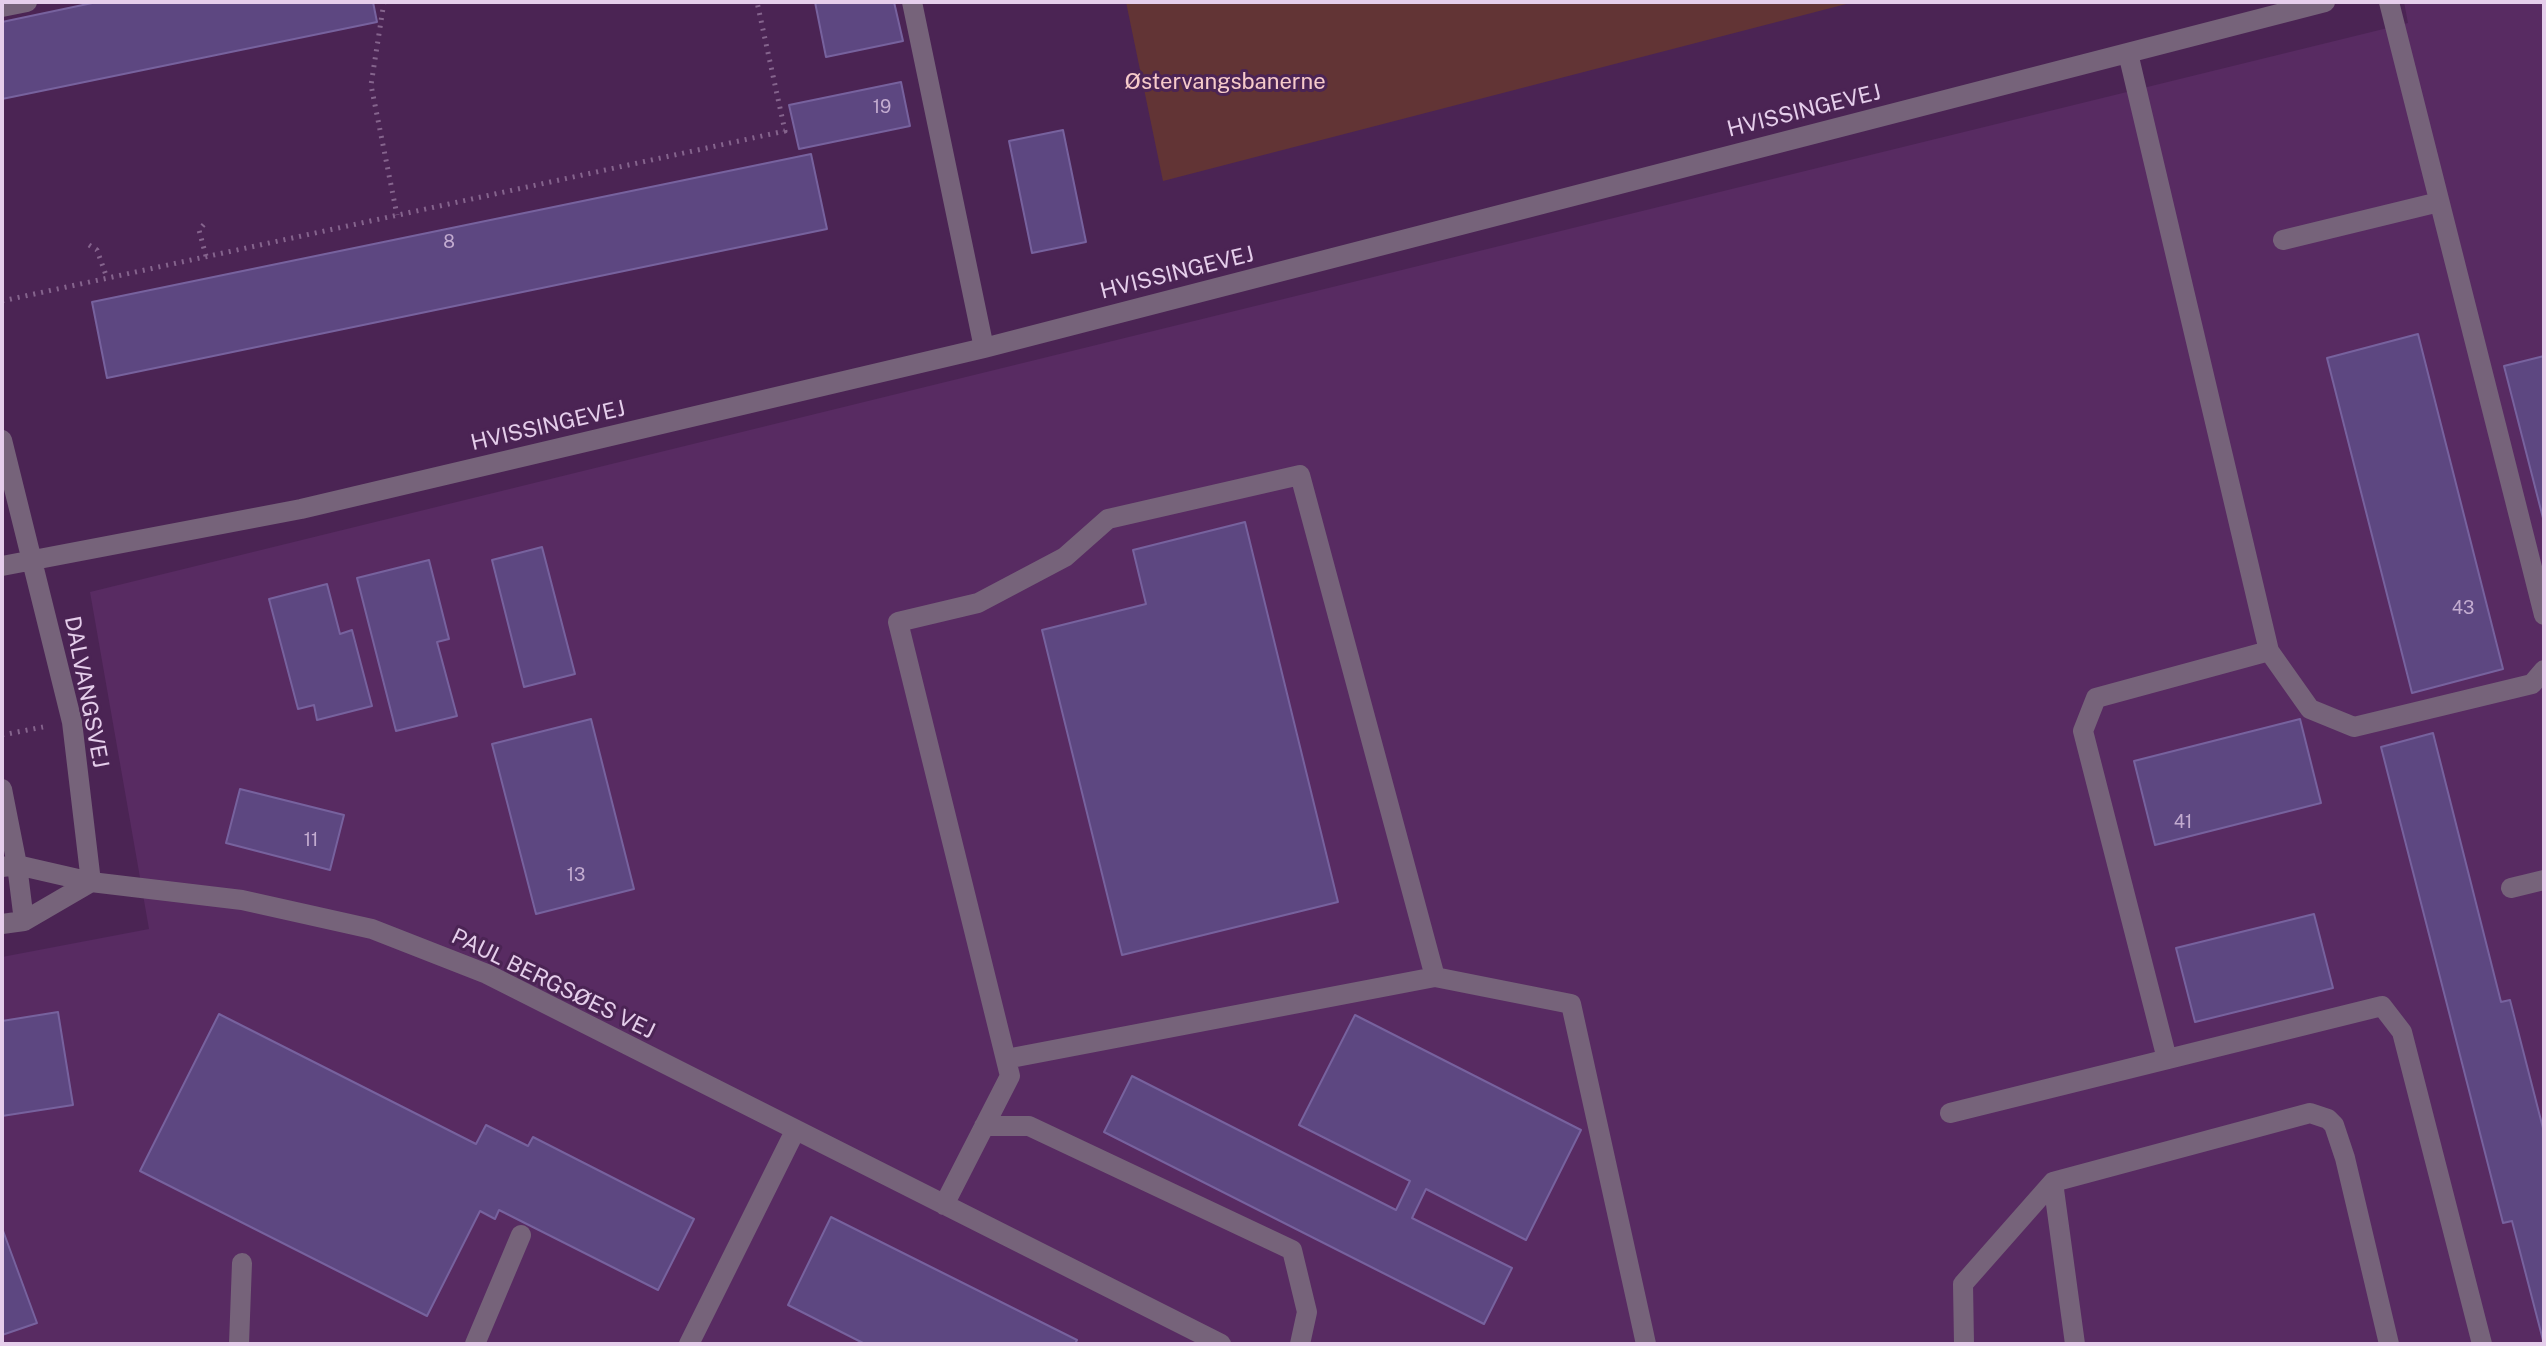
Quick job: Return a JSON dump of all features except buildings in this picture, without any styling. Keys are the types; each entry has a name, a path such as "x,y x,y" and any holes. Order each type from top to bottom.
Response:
{"street":[{"path":"2,7 27,2"},
{"path":"912,2 984,348"},
{"name":"HVISSINGEVEJ","path":"33,559 301,509 984,348 2325,2"},
{"path":"2389,2 2544,615"},
{"path":"2128,53 2269,651 2310,709 2354,727 2532,684 2544,670"},
{"path":"2283,240 2439,202"},
{"name":"DALVANGSVEJ","path":"2,440 72,722 91,882"},
{"path":"944,1205 1010,1076 898,622 978,603 1065,557 1108,519 1300,475 1435,977"},
{"path":"2,566 33,559"},
{"path":"2167,1059 2083,731 2096,698 2269,651"},
{"path":"2,789 10,866 24,921"},
{"name":"PAUL BERGSØES VEJ","path":"10,866 91,882 242,900 372,929 487,974 1221,1344"},
{"path":"2511,888 2544,880"},
{"path":"2,924 24,921 91,882"},
{"path":"1006,1059 1435,977 1571,1004 1646,1344"},
{"path":"1950,1113 2382,1006 2402,1032 2482,1344"},
{"path":"1964,1344 1963,1284 2053,1182 2310,1113 2328,1119 2334,1125 2345,1158 2389,1344"},
{"path":"984,1126 1029,1126 1292,1250 1307,1312 1300,1344"},
{"path":"689,1344 795,1131"},
{"path":"2053,1182 2075,1344"},
{"path":"475,1344 521,1235"},
{"path":"239,1344 242,1263"}],"path":[{"path":"384,2 371,85 397,215"},
{"path":"2,301 785,131 757,2"},
{"path":"206,222 199,230 206,256"},
{"path":"89,245 97,250 107,278"},
{"path":"2,735 72,722"}],"shaded area":[{"path":"2404,2 2544,2 2544,1344 2,1344 2,957 149,929 90,592 2408,23"}],"green space":[{"name":"Østervangsbanerne","path":"1126,2 1854,2 1163,181"}]}
